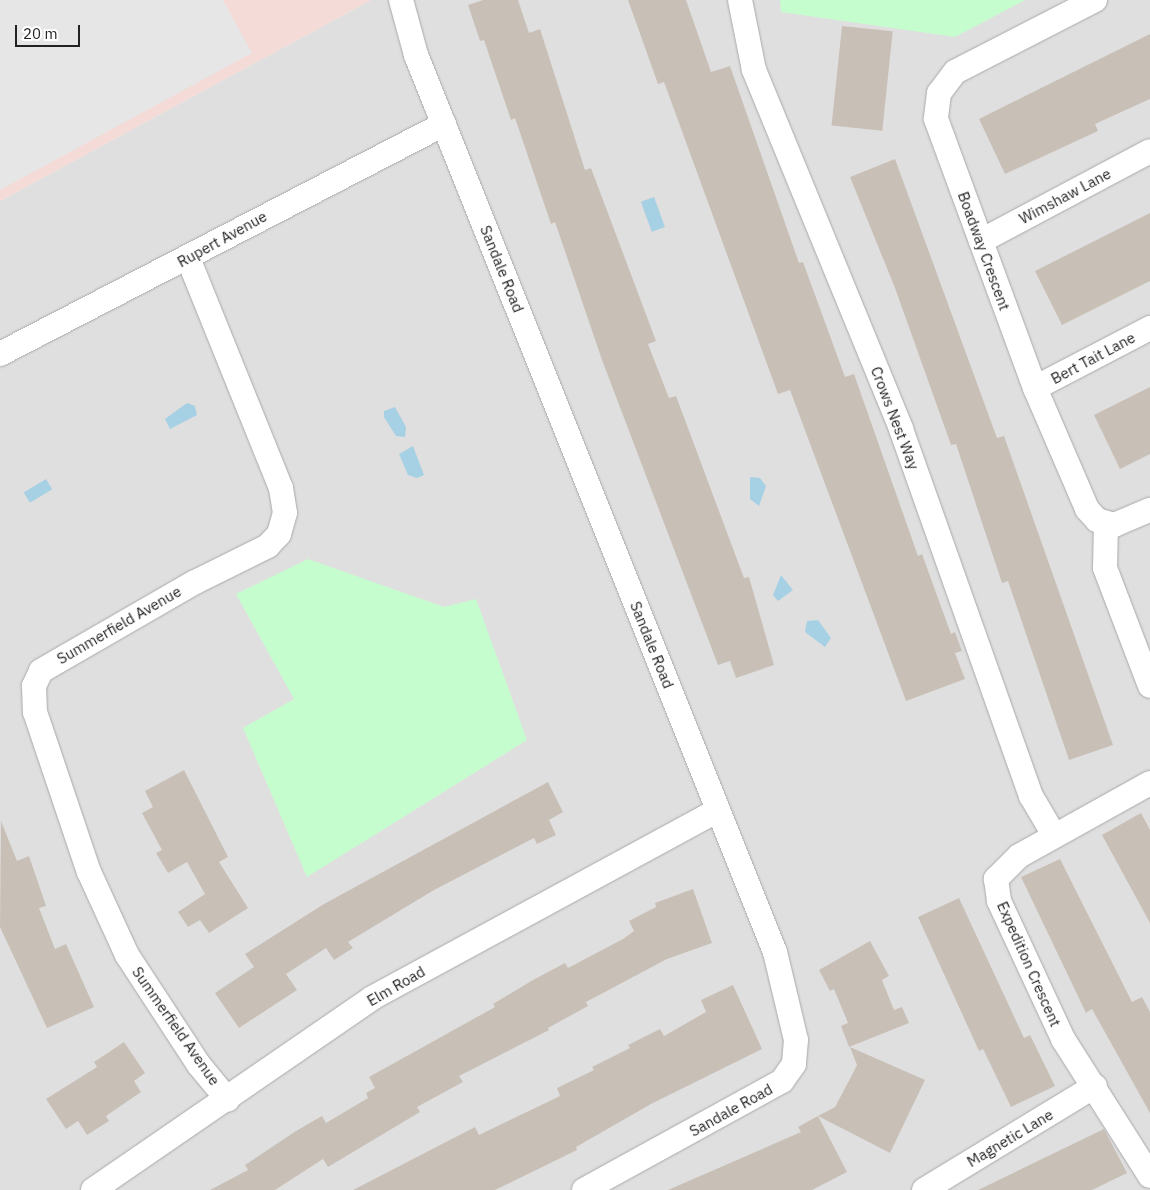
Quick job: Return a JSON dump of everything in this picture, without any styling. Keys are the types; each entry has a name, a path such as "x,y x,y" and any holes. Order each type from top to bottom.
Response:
{"street":[{"name":"Sandale Road","path":"401,0 416,54 716,811 778,960 796,1040 794,1064 774,1087 613,1183 584,1190"},
{"name":"Crows Nest Way","path":"740,0 754,70 901,429 1031,796 1054,835"},
{"name":"Boadway Crescent","path":"1095,0 959,70 941,89 936,106 937,124 1035,388 1087,509 1106,524"},
{"name":"Rupert Avenue","path":"0,354 188,258 279,206 444,124"},
{"name":"Wimshaw Lane","path":"980,241 1150,151"},
{"name":"Summerfield Avenue","path":"188,258 281,488 285,513 279,534 268,546 195,582 57,660 41,671 34,686 35,712 89,872 126,954 199,1065 228,1100"},
{"name":"Bert Tait Lane","path":"1035,388 1150,328"},
{"path":"1150,510 1122,524 1106,524 1105,568 1144,646 1150,686"},
{"name":"Expedition Crescent","path":"1150,783 1054,835 1020,856 996,878 999,901 1063,1039 1095,1086 1150,1176"},
{"name":"Elm Road","path":"93,1190 228,1100 372,998 716,811"},
{"name":"Magnetic Lane","path":"924,1190 1095,1086"}],"shaded area":[{"path":"0,0 371,0 0,201"},
{"path":"0,0 223,0 252,53 0,190"},
{"path":"371,0 1150,0 1150,1190 0,1190 0,201"}],"green space":[{"path":"780,0 1025,0 955,37 781,12"},
{"path":"308,559 444,607 476,599 527,740 307,877 243,728 294,699 236,594"}],"water":[{"path":"654,197 665,227 652,232 641,202"},
{"path":"187,403 195,406 197,415 170,429 165,419"},
{"path":"395,407 406,427 405,437 396,436 384,417 384,411"},
{"path":"413,446 424,475 417,478 408,475 399,454"},
{"path":"750,477 760,478 766,486 759,506 750,499"},
{"path":"46,479 52,489 30,503 24,492"},
{"path":"781,575 793,590 778,601 773,595"},
{"path":"818,620 831,638 825,647 805,632 807,621"}],"building":[{"path":"483,0 518,0 529,33 540,29 585,170 591,168 656,341 648,344 669,398 676,396 744,578 749,577 774,665 736,678 730,661 718,665 602,360 555,222 551,224 515,118 511,120 484,40 480,41 468,5"},
{"path":"628,0 686,0 711,72 730,66 799,263 803,262 845,377 854,374 918,556 922,554 951,634 955,632 962,651 955,653 965,679 906,701 790,390 778,394 664,82 658,84"},
{"path":"842,26 893,31 882,131 832,125"},
{"path":"1150,34 1150,99 1095,124 1098,131 1005,174 979,119"},
{"path":"895,159 997,438 1004,436 1113,745 1069,760 1008,581 1002,583 956,444 951,445 895,288 850,177"},
{"path":"1150,213 1150,281 1062,325 1035,271"},
{"path":"1150,387 1150,454 1120,469 1094,415"},
{"path":"184,770 228,857 219,862 248,908 209,933 200,920 188,927 178,912 205,894 187,862 168,873 156,853 162,850 142,813 153,807 145,791"},
{"path":"548,782 563,812 549,820 556,835 537,844 534,838 434,890 348,942 353,948 334,960 326,948 286,974 297,990 239,1028 215,993 254,967 245,954 324,904"},
{"path":"1141,813 1150,830 1150,923 1102,835"},
{"path":"1,821 17,861 29,856 46,906 39,908 55,949 66,944 94,1007 47,1028 0,927"},
{"path":"1060,859 1132,1002 1142,997 1150,1012 1150,1113 1092,1009 1086,1013 1021,877"},
{"path":"693,889 712,943 667,959 586,1002 588,1006 548,1028 549,1030 459,1076 463,1082 417,1107 420,1112 328,1167 323,1159 275,1190 210,1190 248,1170 245,1165 296,1131 322,1116 326,1123 368,1098 366,1093 375,1088 369,1077 495,1007 493,1004 533,980 565,963 568,968 623,939 634,931 629,921 656,907 655,903"},
{"path":"959,898 1024,1038 1030,1035 1055,1086 1011,1107 983,1049 979,1051 918,917"},
{"path":"870,941 889,976 882,980 894,1010 902,1007 909,1023 849,1047 841,1026 848,1023 834,989 830,991 819,970"},
{"path":"733,985 762,1049 651,1104 576,1147 577,1150 495,1190 353,1190 475,1127 479,1135 560,1096 557,1088 594,1070 592,1067 630,1048 628,1045 660,1029 664,1036 706,1012 701,1000"},
{"path":"124,1042 145,1073 134,1081 141,1092 106,1116 109,1121 87,1135 78,1121 66,1129 46,1099 97,1067 94,1062"},
{"path":"850,1047 925,1080 890,1153 818,1116 835,1107 857,1065"},
{"path":"818,1116 847,1172 812,1190 668,1190 801,1132 798,1127"},
{"path":"1104,1129 1127,1173 1092,1190 978,1190"}]}
